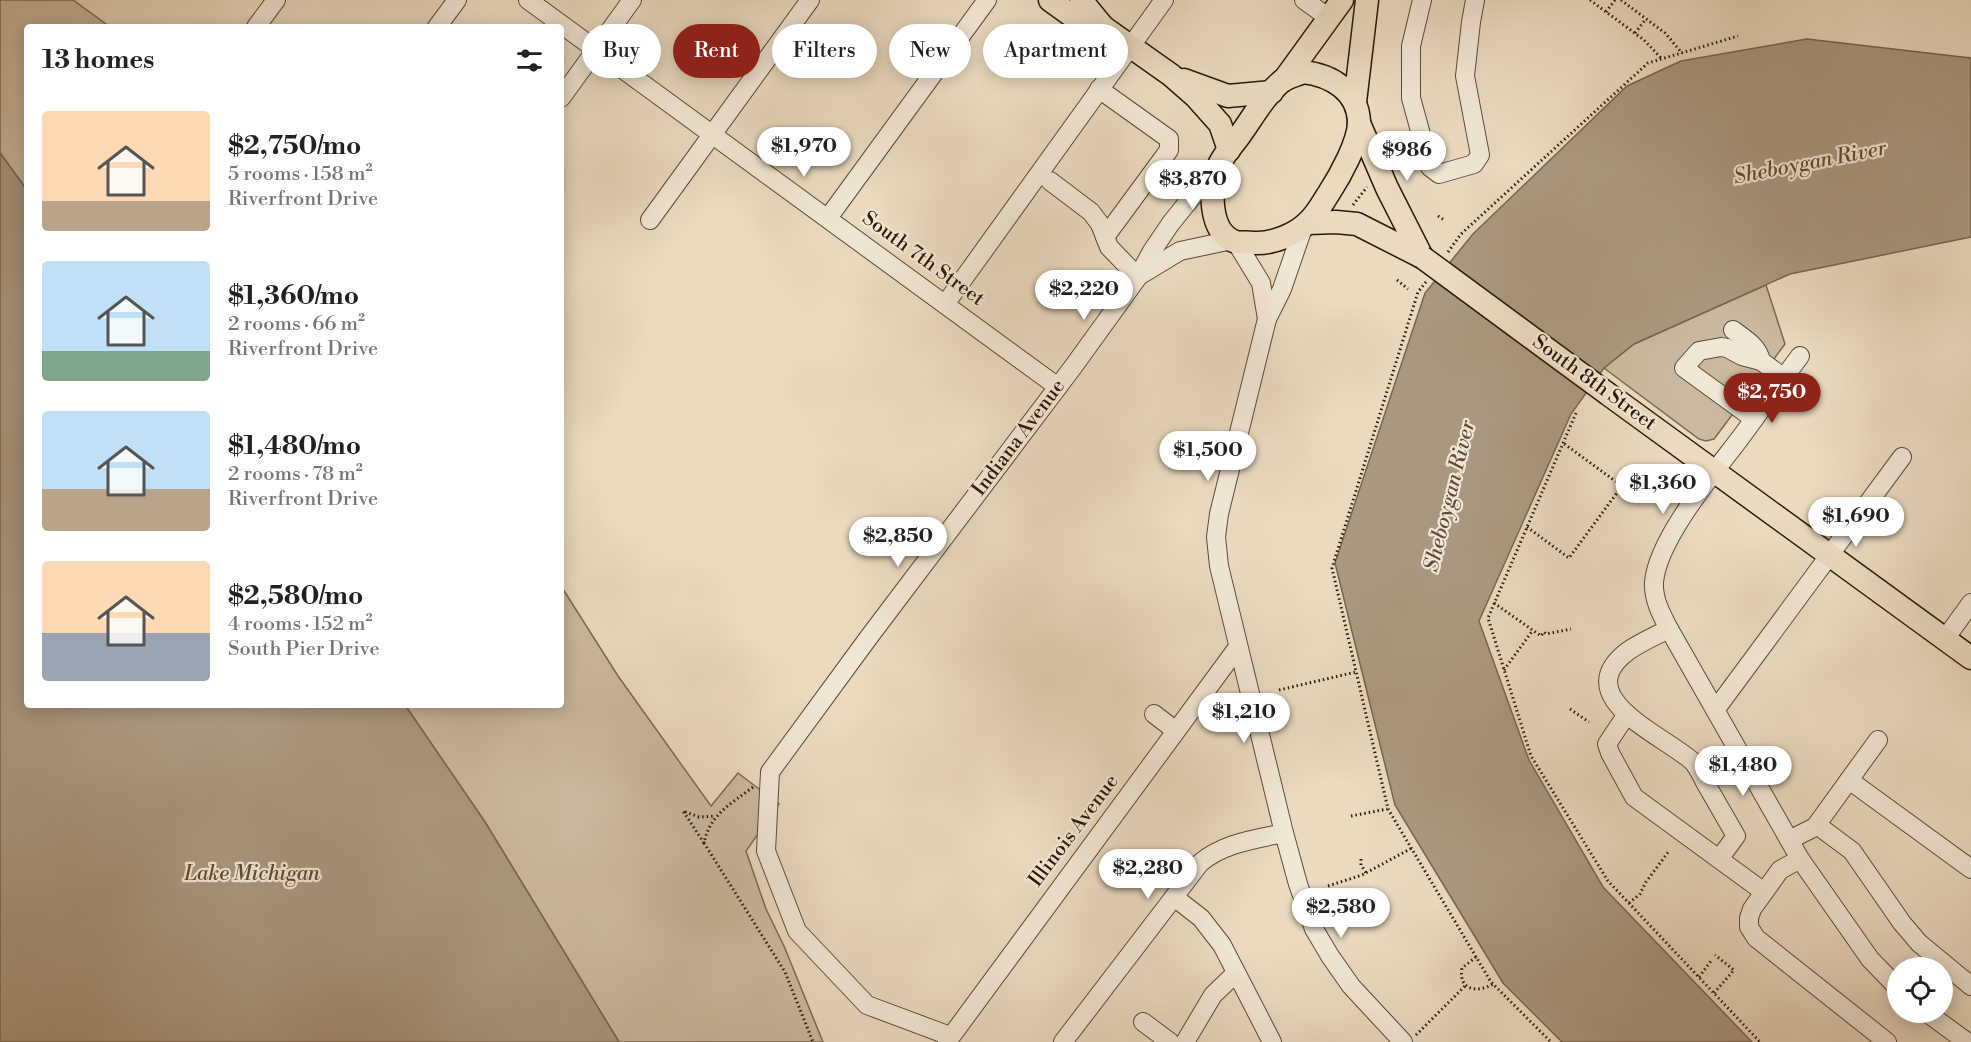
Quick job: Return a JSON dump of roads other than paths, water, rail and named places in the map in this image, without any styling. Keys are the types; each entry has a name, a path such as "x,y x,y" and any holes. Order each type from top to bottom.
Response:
{"main road":[{"path":"1050,0 1075,18 1094,24"},
{"path":"1081,0 1101,24"},
{"path":"1342,0 1224,157 1212,191 1214,213 1219,227 1234,241 1260,243 1281,239 1306,224 1336,182 1347,162 1357,112 1367,0"},
{"path":"1130,46 1171,75 1195,96 1220,124 1224,157"},
{"path":"1171,75 1206,90 1228,96 1278,86 1303,72 1317,74 1338,84 1348,93 1357,112"},
{"name":"South 8th Street","path":"1357,112 1387,188 1427,265"},
{"name":"South 8th Street","path":"1306,224 1335,222 1357,224 1427,265 1971,658"}],"street":[{"path":"258,24 276,0"},
{"path":"439,24 457,0"},
{"name":"South 7th Street","path":"528,0 561,24"},
{"path":"615,24 632,0"},
{"path":"650,220 810,0"},
{"path":"828,218 987,0"},
{"path":"946,303 1164,0"},
{"path":"1304,0 1329,18"},
{"path":"1422,0 1411,46 1411,98 1430,167 1439,174 1474,164 1480,155 1465,76 1476,0"},
{"name":"South 7th Street","path":"564,26 582,40"},
{"path":"564,94 582,69"},
{"name":"South 7th Street","path":"635,78 1058,387"},
{"path":"1100,89 1168,139 1169,150 1105,237"},
{"name":"Indiana Avenue","path":"948,1039 867,1005 797,931 766,851 770,772 1058,387 1138,277 1159,240 1224,157"},
{"path":"1050,181 1091,212 1113,250 1138,277"},
{"path":"1306,224 1282,289 1267,318 1219,514 1216,537 1219,566 1284,832 1298,884 1314,929 1351,986 1403,1042"},
{"path":"1234,241 1261,283 1267,318"},
{"name":"Indiana Avenue","path":"1138,277 1169,255 1234,241"},
{"path":"1733,330 1753,346 1761,362"},
{"path":"1754,419 1684,368 1699,351 1721,347 1761,362 1784,378"},
{"path":"1800,356 1676,528 1657,570 1654,580 1655,594 1659,610 1669,629 1800,859 1870,959 1887,977"},
{"path":"1716,709 1902,457"},
{"path":"1945,639 1971,603"},
{"path":"1669,629 1629,651 1617,662 1608,683 1610,694 1614,702 1626,714 1693,762 1736,836 1719,860"},
{"name":"Illinois Avenue","path":"948,1039 1238,647"},
{"path":"1154,714 1176,731"},
{"path":"1626,714 1607,744 1634,797 1764,892"},
{"path":"1789,840 1817,825 1878,740"},
{"path":"1850,780 1971,869"},
{"path":"1817,825 1852,851 1907,929 1932,957"},
{"path":"1063,1042 1200,863 1215,852 1231,846 1284,832"},
{"path":"1800,859 1780,870 1764,892 1750,914 1748,925 1751,933 1887,1042"},
{"path":"1174,897 1201,918 1222,945 1272,1042"},
{"path":"1185,1042 1213,995 1236,973"},
{"path":"1953,974 1971,986"},
{"path":"1143,1022 1170,1042"},
{"path":"1941,1023 1967,1042"}],"water":[{"name":"Sheboygan River","path":"1807,39 1971,58 1971,237 1790,274 1634,344 1604,368 1571,414 1479,621 1529,760 1603,887 1752,1042 1562,1042 1503,983 1395,805 1335,563 1425,293 1473,234 1627,86 1681,61"},
{"name":"Lake Michigan","path":"0,153 24,186 24,708 407,708 485,822 619,1042 0,1042"}]}
